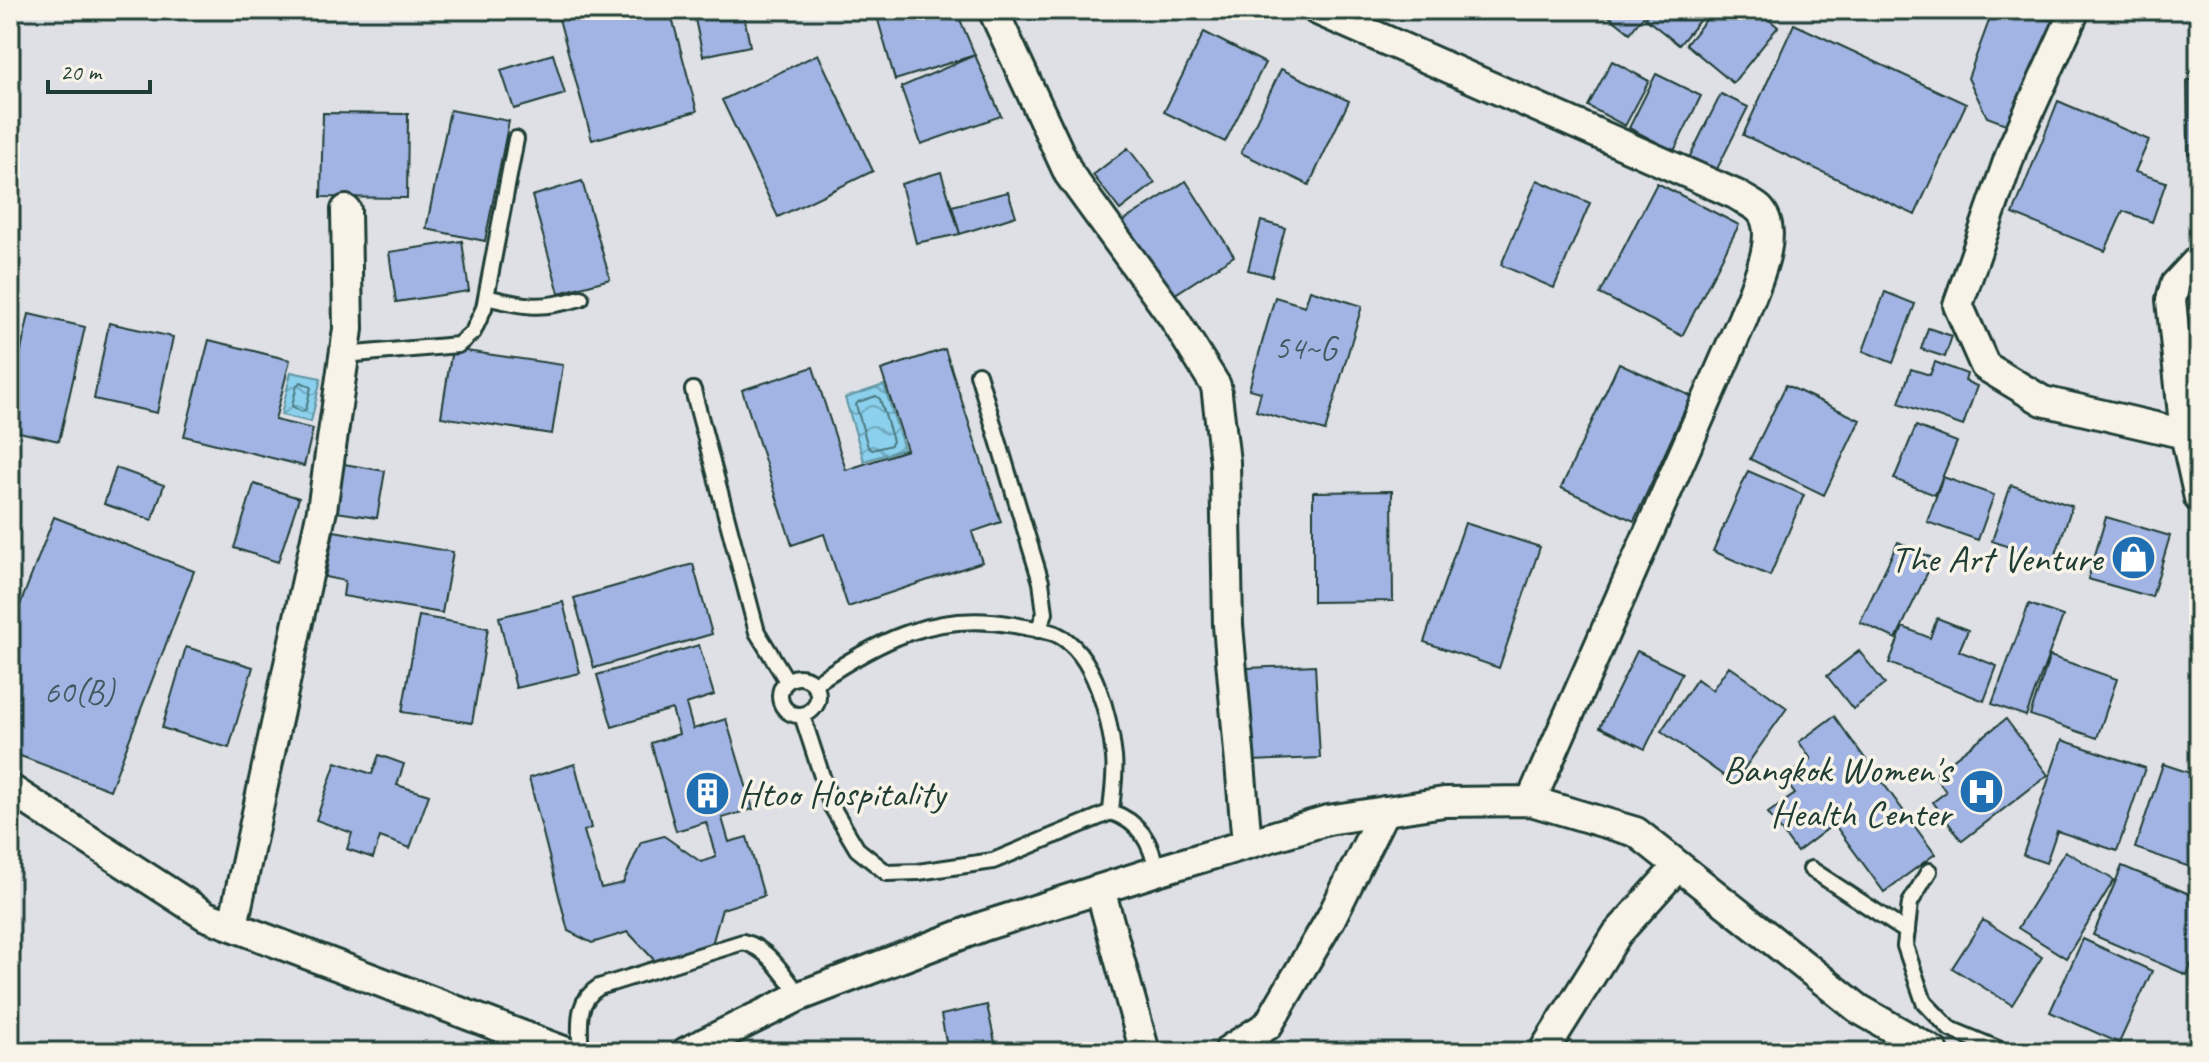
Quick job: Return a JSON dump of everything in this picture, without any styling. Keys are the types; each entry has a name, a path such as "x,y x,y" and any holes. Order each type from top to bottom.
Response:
{"street":[{"path":"993,10 1069,174 1155,291 1216,386 1225,462 1228,625 1247,844"},
{"path":"1317,10 1737,195 1761,211 1767,225 1769,243 1743,318 1531,801"},
{"path":"2075,10 2013,147 1958,305 1985,366 2043,401 2185,434"},
{"path":"233,925 322,510 348,329 346,210"},
{"path":"2199,259 2175,285 2171,300 2185,434 2199,497"},
{"path":"10,789 206,916 566,1052"},
{"path":"686,1052 800,996 984,926 1247,844 1328,820 1384,811 1444,802 1531,801 1636,832 1859,1009 1934,1052"},
{"path":"1230,1049 1268,1025 1331,918 1384,811"},
{"path":"1543,1052 1617,934 1678,866"},
{"path":"1100,889 1145,1052"}],"lane":[{"path":"344,355 458,345 473,332 484,308 516,139"},
{"path":"486,297 548,308 581,298"},
{"path":"978,374 1041,582 1045,613 1038,630"},
{"path":"693,390 757,632 787,681"},
{"path":"814,684 856,655 905,632 956,620 986,620 1056,634 1079,652 1096,680 1114,759 1111,812"},
{"path":"796,677 806,678 814,684 818,692 817,703 811,711 802,715 792,714 784,708 780,699 781,689 787,681 796,677"},
{"path":"802,715 832,807 857,849 887,873 918,872 993,861 1111,812 1127,818 1143,831 1157,871"},
{"path":"1811,869 1907,932"},
{"path":"1929,871 1910,903 1905,946 1924,1002 1950,1029 2005,1052"},
{"path":"580,1052 581,1004 588,994 599,987 743,942 753,944 768,955 800,996"}],"water":[{"path":"291,372 321,378 311,422 281,415"},
{"path":"884,385 904,449 864,461 845,398"}],"building":[{"path":"590,10 670,10 697,111 592,140 559,19"},
{"path":"693,10 743,10 750,46 703,56"},
{"path":"912,10 956,10 975,55 895,80 878,20"},
{"path":"1601,10 1648,10 1630,33"},
{"path":"1651,10 1708,10 1679,45 1645,18"},
{"path":"1714,10 1757,10 1778,27 1733,83 1686,44"},
{"path":"1993,10 2022,10 2058,23 2019,129 1987,117 1968,78"},
{"path":"1794,24 1966,104 1915,215 1743,135"},
{"path":"1204,32 1265,63 1225,142 1164,112"},
{"path":"553,54 565,94 514,109 501,70"},
{"path":"818,54 873,171 778,217 722,100"},
{"path":"975,55 1001,116 921,144 901,87"},
{"path":"1612,61 1649,81 1625,126 1588,106"},
{"path":"1281,69 1349,101 1309,185 1241,153"},
{"path":"1656,74 1701,96 1674,151 1629,128"},
{"path":"2187,80 2199,80 2199,153 2188,154"},
{"path":"1721,94 1748,107 1713,177 1686,164"},
{"path":"2058,101 2149,140 2135,172 2166,182 2152,222 2123,211 2105,251 2013,214"},
{"path":"450,110 509,121 485,241 426,229"},
{"path":"323,113 408,114 407,198 321,197"},
{"path":"1128,148 1155,183 1120,210 1093,175"},
{"path":"941,172 960,234 916,243 901,184"},
{"path":"1537,180 1590,203 1554,288 1501,265"},
{"path":"582,181 610,279 559,293 532,196"},
{"path":"1186,181 1234,256 1169,298 1120,223"},
{"path":"1657,183 1739,225 1682,336 1600,294"},
{"path":"1008,192 1016,216 960,234 952,206"},
{"path":"1261,221 1285,228 1272,276 1248,270"},
{"path":"462,241 469,291 396,302 389,252"},
{"path":"1310,290 1362,306 1325,431 1256,411 1261,392 1249,389 1275,297 1305,306"},
{"path":"1885,292 1915,304 1893,363 1863,351"},
{"path":"29,314 85,327 59,441 10,430 10,400"},
{"path":"109,323 173,337 157,413 94,399"},
{"path":"1928,328 1952,336 1945,357 1921,349"},
{"path":"209,340 290,360 275,420 313,429 304,466 184,436"},
{"path":"452,349 563,365 552,434 441,417"},
{"path":"945,349 1001,522 972,532 982,562 848,607 824,534 792,545 742,390 813,367 846,470 907,450 881,370"},
{"path":"1935,362 1967,374 1965,381 1977,386 1963,426 1899,403 1911,369 1930,375"},
{"path":"1619,363 1691,396 1634,521 1561,488"},
{"path":"1786,385 1860,420 1824,495 1750,459"},
{"path":"1916,426 1957,442 1935,495 1894,479"},
{"path":"344,464 385,471 377,518 336,512"},
{"path":"116,468 164,485 152,520 104,504"},
{"path":"1748,471 1804,495 1770,576 1713,551"},
{"path":"1943,477 1994,495 1978,540 1927,522"},
{"path":"254,484 299,498 278,562 234,548"},
{"path":"2011,485 2072,506 2053,563 1992,541"},
{"path":"1392,491 1393,601 1313,602 1313,492"},
{"path":"54,517 194,571 110,790 10,752 10,631"},
{"path":"2106,517 2170,536 2152,597 2088,579"},
{"path":"1465,523 1540,547 1499,668 1424,642"},
{"path":"334,531 453,552 442,613 343,596 345,581 325,577"},
{"path":"1898,542 1934,559 1896,639 1860,622"},
{"path":"693,564 712,634 594,668 574,598"},
{"path":"563,602 580,673 516,688 499,617"},
{"path":"2029,604 2063,616 2026,716 1992,704"},
{"path":"419,616 488,628 472,723 402,712"},
{"path":"1937,618 1968,630 1959,651 1997,666 1984,701 1889,663 1903,627 1930,638"},
{"name":"Htoo Hospitality","path":"699,645 714,695 686,704 693,729 726,719 753,809 722,818 729,842 747,837 764,896 722,909 711,948 657,963 628,932 592,943 568,931 529,778 575,764 591,828 584,831 601,888 623,883 641,842 664,836 701,862 716,857 706,822 676,831 651,743 679,734 672,709 612,727 597,675"},
{"path":"186,647 253,667 229,748 162,728"},
{"path":"1637,651 1682,673 1645,749 1600,727"},
{"path":"1859,651 1885,684 1853,709 1827,676"},
{"path":"2050,656 2117,679 2097,738 2030,715"},
{"path":"1315,665 1320,758 1252,761 1248,668"},
{"path":"1729,666 1787,708 1734,783 1661,731 1697,679 1712,690"},
{"path":"1834,716 1935,854 1884,892 1834,824 1797,852 1768,813 1795,794 1784,779 1811,759 1799,742"},
{"path":"2006,719 2048,775 1962,841 1933,802 1946,792 1934,774"},
{"path":"2062,740 2145,768 2117,851 2057,831 2046,863 2023,855"},
{"path":"379,755 404,764 397,785 429,795 410,848 380,837 373,858 347,849 352,833 316,820 336,762 372,774"},
{"path":"2163,764 2199,776 2199,870 2135,848"},
{"path":"2065,851 2114,880 2066,958 2018,928"},
{"path":"2122,866 2199,898 2199,947 2187,975 2093,935"},
{"path":"1983,920 2042,957 2012,1005 1952,968"},
{"path":"2083,939 2152,971 2119,1043 2050,1012"},
{"path":"987,1005 997,1052 948,1052 941,1015"}],"place":[{"name":"The Art Venture","path":"2133,558"},
{"name":"Bangkok Women's Health Center","path":"1982,791"},
{"name":"Htoo Hospitality","path":"707,793"}]}
